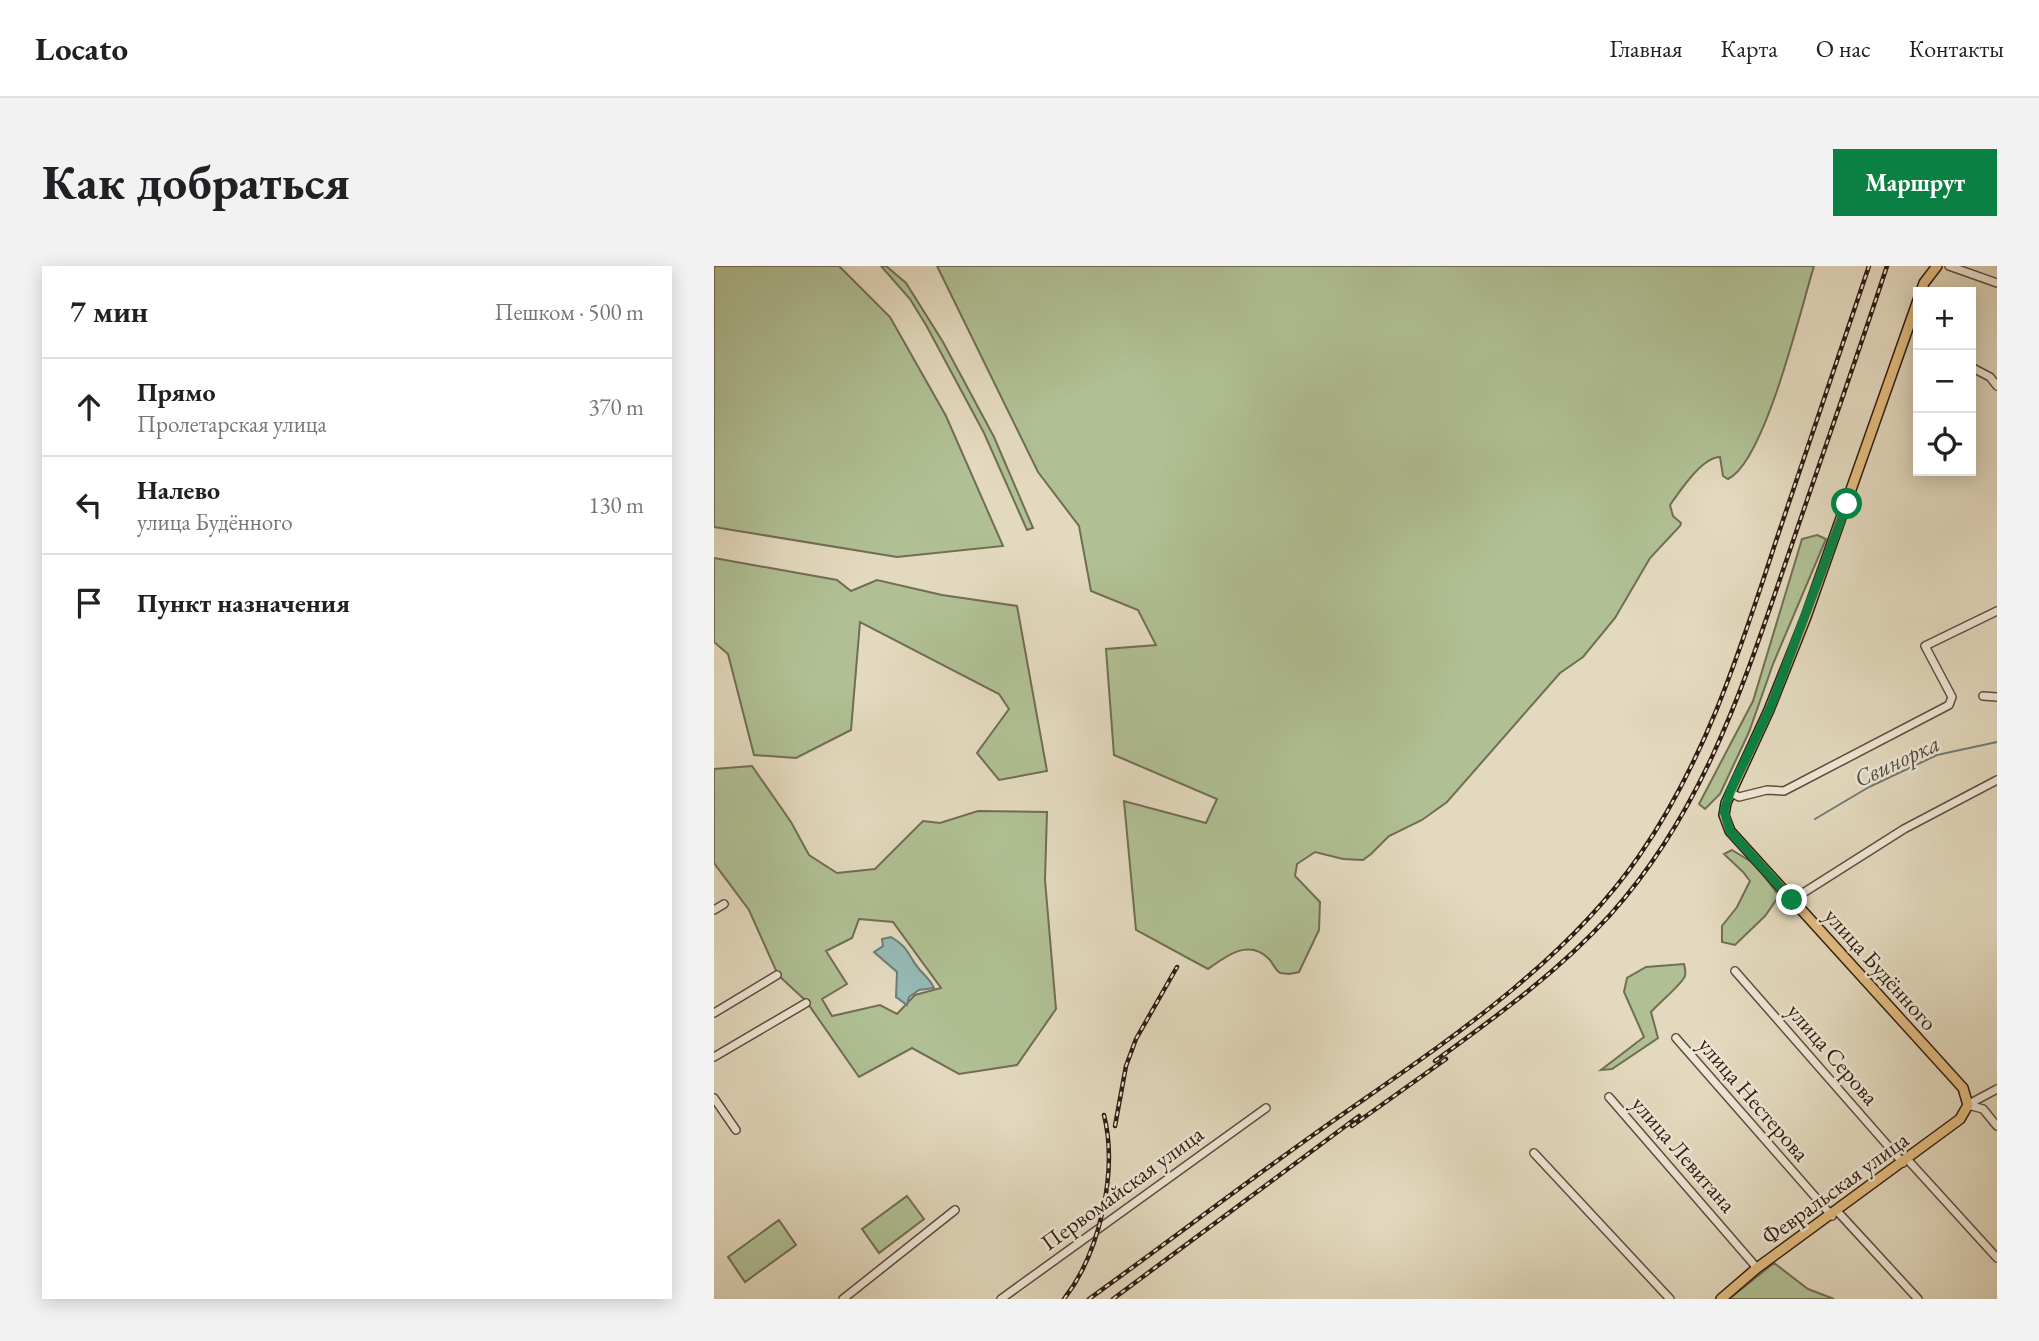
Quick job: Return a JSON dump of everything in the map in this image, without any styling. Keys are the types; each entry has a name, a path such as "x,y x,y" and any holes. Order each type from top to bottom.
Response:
{"main road":[{"path":"1923,287 1937,266"},
{"path":"1730,792 1769,710 1806,617 1913,314"},
{"name":"улица Будённого","path":"1730,792 1724,811 1730,831 1963,1088 1968,1105"},
{"name":"Февральская улица","path":"1721,1299 1757,1268 1835,1214 1960,1119 1968,1105"}],"street":[{"path":"1949,266 1997,283"},
{"path":"1976,369 1990,377 1997,386"},
{"path":"1730,792 1739,797 1767,790 1784,792 1949,705 1952,697 1926,646 1997,611"},
{"path":"1983,696 1997,697"},
{"path":"1792,900 1904,829 1997,780"},
{"path":"714,910 724,904"},
{"name":"улица Серова","path":"1735,971 1905,1161 1997,1258"},
{"path":"714,1013 777,975"},
{"path":"714,1057 806,1003"},
{"name":"улица Нестерова","path":"1676,1038 1835,1214 1917,1299"},
{"path":"1968,1105 1997,1089"},
{"name":"улица Левитана","path":"1609,1097 1757,1268"},
{"path":"714,1098 736,1130"},
{"path":"1968,1105 1983,1110 1997,1126"},
{"name":"Первомайская улица","path":"1001,1299 1266,1108"},
{"path":"1534,1153 1670,1299"},
{"path":"843,1299 956,1210"}],"green space":[{"path":"714,266 839,266 890,317 946,416 1003,546 897,557 714,527"},
{"path":"881,266 886,266 906,283 943,342 994,437 1033,528 1027,530 984,433 926,325 910,299"},
{"path":"937,266 1814,266 1780,382 1768,415 1742,467 1728,479 1723,476 1720,457 1713,458 1699,468 1670,505 1673,516 1681,523 1680,526 1650,558 1615,618 1583,657 1560,673 1447,802 1422,820 1389,836 1363,860 1343,859 1315,852 1297,864 1295,876 1320,902 1319,930 1299,972 1289,974 1280,973 1269,959 1254,950 1238,951 1208,969 1136,930 1124,801 1206,823 1217,799 1114,755 1106,649 1156,645 1138,610 1091,591 1079,526 1038,472"},
{"path":"1817,535 1826,539 1773,664 1749,732 1720,794 1705,809 1699,804 1753,701 1802,539"},
{"path":"714,558 837,580 851,591 877,580 942,595 1017,606 1047,771 999,780 977,753 1009,709 999,694 860,622 851,730 796,758 754,755 728,654 714,642"},
{"path":"752,766 791,822 809,855 837,873 875,869 923,821 940,823 978,811 1047,812 1045,880 1056,1009 1017,1065 959,1074 912,1048 859,1077 806,1001 778,975 749,910 714,863 714,769","holes":["859,919 893,922 941,988 915,995 897,1014 880,1005 832,1016 822,999 847,984 826,951 852,938"]},
{"path":"1732,850 1755,864 1779,896 1765,916 1735,945 1722,942 1722,926 1737,907 1750,881 1724,854"},
{"path":"1684,964 1683,979 1651,1012 1658,1038 1612,1069 1601,1070 1644,1037 1624,992 1627,978 1646,967"},
{"path":"907,1196 924,1219 879,1253 862,1229"},
{"path":"779,1220 796,1245 745,1282 728,1257"},
{"path":"1774,1263 1808,1289 1834,1299 1729,1299"}],"water":[{"path":"891,937 905,948 934,988 919,990 909,997 907,1005 896,997 897,972 874,952 883,946 882,939"}],"waterway":[{"name":"Свинорка","path":"1815,819 1869,787 1937,755 1997,742"}],"railway":[{"path":"1089,1299 1488,1009 1570,938 1639,856 1684,780 1736,660 1869,266"},
{"path":"1435,1061 1526,992 1590,936 1643,874 1672,831 1697,787 1739,694 1887,266"},
{"path":"1115,1126 1126,1066 1136,1039 1177,967"},
{"path":"1352,1126 1446,1059"},
{"path":"1064,1299 1087,1259 1103,1211 1109,1161 1104,1115"},
{"path":"1113,1299 1359,1116"}],"route":[{"path":"1792,900 1730,831 1726,825 1724,811 1730,792 1771,706 1847,504"}]}
